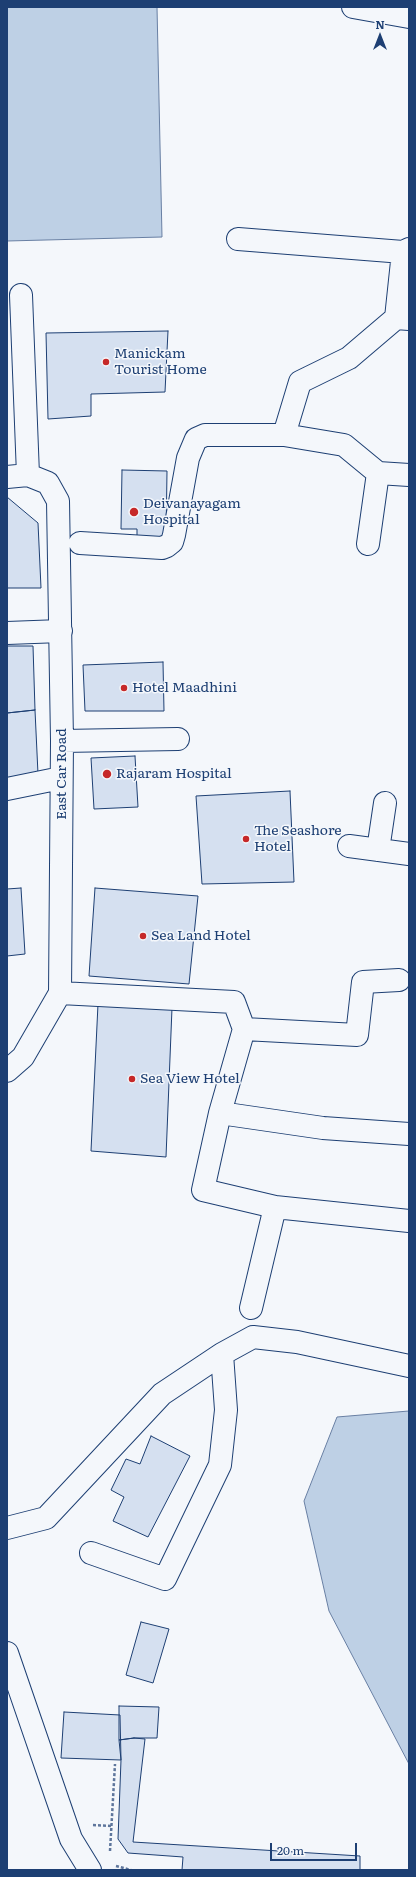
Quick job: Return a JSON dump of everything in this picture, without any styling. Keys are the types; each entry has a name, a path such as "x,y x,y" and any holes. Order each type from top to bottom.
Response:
{"street":[{"path":"353,7 409,17"},
{"path":"238,239 406,251 403,319 349,358 300,382 284,435"},
{"path":"17,476 22,295"},
{"path":"80,543 162,548 172,542 188,458 196,439 205,435 284,435 344,445 378,473 409,475"},
{"path":"368,544 378,473"},
{"name":"East Car Road","path":"7,1071 23,1057 60,993 62,741 58,501 48,483 17,476"},
{"path":"7,633 61,631"},
{"path":"62,741 178,739"},
{"path":"7,789 61,778"},
{"path":"378,850 385,803"},
{"path":"349,846 409,854"},
{"path":"244,1029 357,1034 364,982 399,980"},
{"path":"60,993 234,1002 244,1029 220,1113 203,1190 275,1207 409,1221"},
{"path":"220,1113 323,1128 409,1134"},
{"path":"251,1308 275,1207"},
{"path":"7,1528 46,1518 162,1394 222,1354 253,1337 297,1342 409,1366"},
{"path":"91,1553 165,1580 220,1465 226,1410 222,1354"},
{"path":"7,1653 71,1839 90,1870"}],"path":[{"path":"110,1855 115,1764"},
{"path":"112,1860 115,1865 131,1870"}],"water":[{"path":"7,7 157,7 162,237 7,241"},
{"path":"409,1411 409,1764 329,1611 304,1501 337,1417"}],"building":[{"name":"Manickam Tourist Home","path":"168,331 165,392 91,394 91,416 48,419 46,333"},
{"path":"122,470 167,471 166,540 137,539 137,529 121,529"},
{"path":"7,497 38,523 41,588 7,588"},
{"path":"7,646 33,646 35,710 7,713"},
{"name":"Hotel Maadhini","path":"163,662 164,711 85,711 83,665"},
{"path":"35,710 38,774 7,780 7,713"},
{"path":"135,756 138,807 94,809 91,758"},
{"name":"The Seashore Hotel","path":"290,791 294,882 202,884 196,796"},
{"path":"21,888 25,954 7,956 7,889"},
{"name":"Sea Land Hotel","path":"95,888 198,896 189,984 89,976"},
{"name":"Sea View Hotel","path":"98,1004 172,1008 166,1157 91,1151"},
{"path":"151,1436 190,1456 148,1537 113,1521 124,1497 111,1490 126,1459 140,1464"},
{"path":"141,1622 169,1629 153,1683 126,1675"},
{"path":"119,1706 159,1707 157,1738 134,1738 119,1740"},
{"path":"64,1712 120,1715 121,1760 61,1758"},
{"path":"134,1738 145,1739 133,1842 360,1856 360,1870 182,1870 183,1857 128,1853 118,1839 121,1760 119,1740"}],"place":[{"name":"Manickam Tourist Home","path":"106,362"},
{"name":"Deivanayagam Hospital","path":"134,512"},
{"name":"Hotel Maadhini","path":"124,688"},
{"name":"Rajaram Hospital","path":"107,774"},
{"name":"The Seashore Hotel","path":"246,839"},
{"name":"Sea Land Hotel","path":"143,936"},
{"name":"Sea View Hotel","path":"132,1079"}]}
